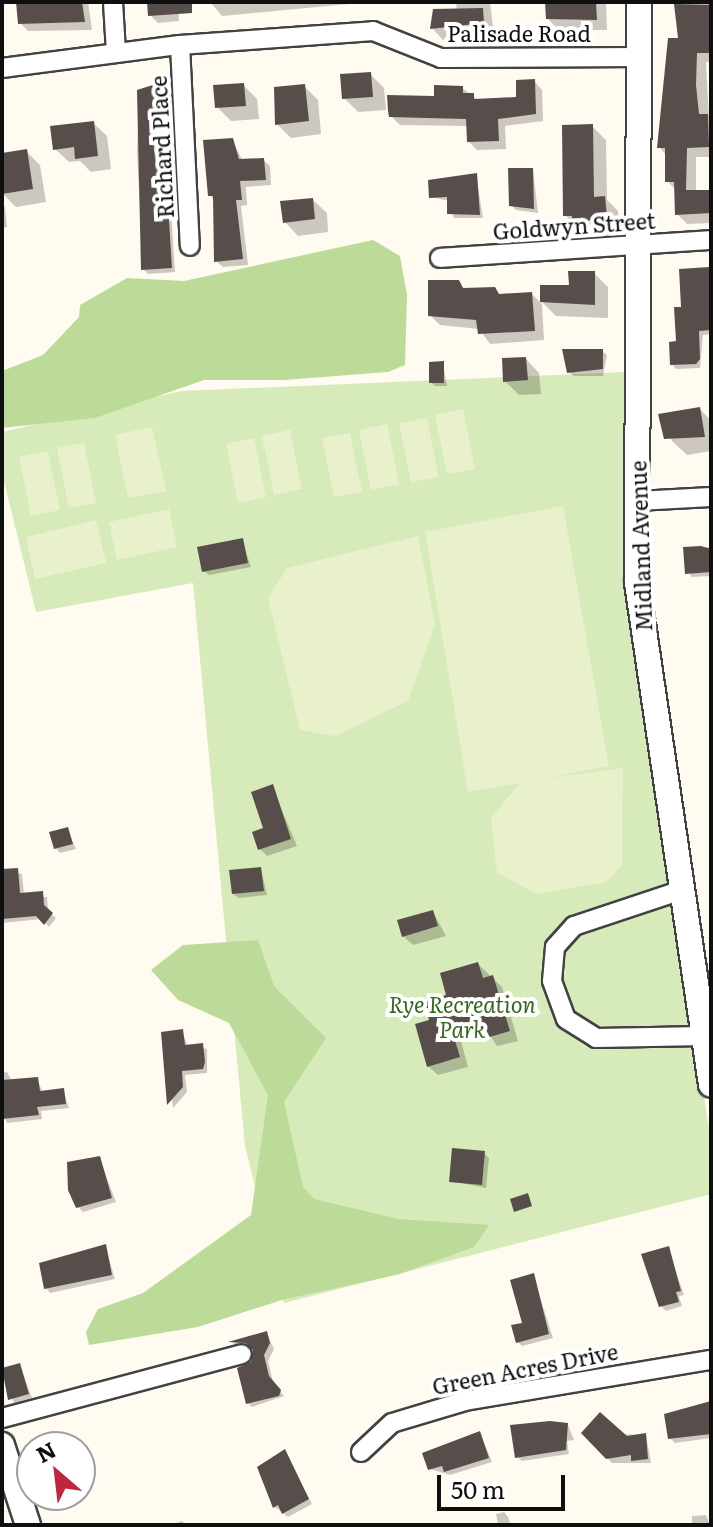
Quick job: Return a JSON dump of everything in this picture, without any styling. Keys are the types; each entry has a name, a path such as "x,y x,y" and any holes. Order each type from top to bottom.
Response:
{"street":[{"path":"113,2 116,52"},
{"name":"Midland Avenue","path":"639,2 637,501 642,640 711,1085"},
{"name":"Palisade Road","path":"2,68 180,45 373,31 441,58 639,57"},
{"name":"Richard Place","path":"180,45 190,246"},
{"name":"Goldwyn Street","path":"440,258 711,240"},
{"path":"637,501 711,497"},
{"path":"682,890 574,926 555,947 552,981 566,1019 596,1038 705,1036"},
{"path":"2,1418 242,1354"},
{"name":"Green Acres Drive","path":"361,1452 392,1423 465,1401 711,1360"},
{"path":"2,1445 28,1525"}],"green space":[{"path":"373,240 400,256 407,295 405,365 388,372 284,380 204,380 95,418 2,428 2,371 43,355 79,317 80,305 127,278 184,281"},
{"name":"Rye Recreation Park","path":"625,372 629,587 711,1143 711,1194 284,1303 245,1146 193,583 36,612 2,473 2,432 181,391"},
{"path":"463,409 475,469 447,474 435,415"},
{"path":"427,418 439,477 411,482 399,423"},
{"path":"387,424 399,484 371,490 359,430"},
{"path":"152,427 166,491 128,498 115,435"},
{"path":"290,430 302,489 274,495 262,436"},
{"path":"350,433 362,492 334,497 322,438"},
{"path":"254,438 266,497 238,503 226,444"},
{"path":"84,443 96,503 69,508 57,448"},
{"path":"48,451 60,510 31,516 19,457"},
{"path":"563,506 609,766 547,778 623,768 622,865 606,882 537,894 497,873 491,818 520,783 468,792 425,532"},
{"path":"169,509 177,547 117,560 109,522"},
{"path":"96,520 106,563 35,579 26,537"},
{"path":"418,536 435,625 408,701 335,736 300,730 268,598 287,568"},
{"path":"258,940 274,986 326,1038 284,1102 303,1187 314,1199 398,1219 489,1225 474,1247 400,1274 282,1300 198,1327 89,1345 86,1332 98,1309 143,1293 251,1215 268,1095 229,1023 178,1000 151,970 183,945"}],"building":[{"path":"16,2 82,2 85,22 18,24"},
{"path":"147,2 192,2 192,13 148,16"},
{"path":"545,2 596,2 597,20 546,19"},
{"path":"674,4 711,5 711,53 697,53 696,85 699,114 708,114 709,147 687,148 686,190 710,190 711,213 675,215 674,182 665,182 665,148 657,148 668,38 678,38"},
{"path":"483,8 484,23 430,29 433,9"},
{"path":"371,72 373,97 342,99 340,74"},
{"path":"535,79 536,114 498,119 499,141 467,142 466,119 389,117 387,95 434,96 434,85 463,86 463,93 474,93 474,99 516,97 516,80"},
{"path":"159,83 160,112 153,113 154,151 158,158 165,157 172,268 141,270 137,90"},
{"path":"244,83 246,106 215,108 213,85"},
{"path":"305,84 309,121 275,125 274,87"},
{"path":"94,121 98,156 75,159 74,147 53,150 50,126"},
{"path":"593,124 594,197 605,196 607,217 572,224 572,216 563,216 562,125"},
{"path":"233,138 239,159 264,158 266,180 240,181 242,200 236,200 243,259 214,262 213,196 208,196 203,140"},
{"path":"27,149 33,189 2,194 2,153"},
{"path":"508,168 533,168 534,209 509,206"},
{"path":"477,173 480,215 447,214 447,197 429,198 428,180"},
{"path":"313,198 315,219 283,223 280,201"},
{"path":"709,267 711,330 699,331 700,359 696,364 670,365 669,342 676,341 674,307 681,307 679,269"},
{"path":"568,271 595,271 595,305 540,302 540,285 569,285"},
{"path":"428,280 459,280 463,288 495,287 499,294 532,292 535,331 478,334 476,320 428,316"},
{"path":"562,349 603,349 603,369 567,373"},
{"path":"526,357 528,380 503,382 502,358"},
{"path":"444,361 444,383 429,383 429,362"},
{"path":"700,407 705,437 664,439 658,414"},
{"path":"243,538 248,563 202,572 197,547"},
{"path":"683,547 711,549 711,572 685,574"},
{"path":"273,784 291,839 258,850 252,832 263,828 251,792"},
{"path":"68,827 73,844 54,849 49,832"},
{"path":"261,867 264,891 232,894 229,870"},
{"path":"18,868 20,893 43,891 44,905 53,913 44,925 36,916 2,919 2,869"},
{"path":"433,910 438,926 402,937 397,920"},
{"path":"478,962 483,978 493,975 510,1031 486,1038 481,1019 451,1027 460,1057 427,1067 415,1024 429,1020 424,1001 446,995 440,973"},
{"path":"183,1029 185,1045 203,1043 205,1062 203,1069 182,1071 183,1087 167,1105 161,1032"},
{"path":"38,1077 40,1091 64,1088 66,1104 37,1107 39,1115 2,1119 2,1080"},
{"path":"452,1148 485,1151 482,1185 449,1182"},
{"path":"100,1156 112,1198 76,1208 68,1190 67,1162"},
{"path":"528,1193 532,1206 514,1212 510,1199"},
{"path":"106,1244 112,1275 44,1289 39,1263"},
{"path":"669,1246 681,1291 676,1292 679,1302 659,1307 641,1254"},
{"path":"534,1273 549,1334 516,1343 511,1325 522,1323 510,1280"},
{"path":"267,1331 270,1343 264,1355 269,1376 281,1390 279,1396 246,1404 237,1368 251,1362 253,1350 246,1343 228,1342"},
{"path":"20,1363 29,1394 8,1400 2,1368"},
{"path":"711,1401 711,1434 668,1439 664,1414"},
{"path":"600,1412 627,1436 646,1433 648,1459 631,1461 631,1455 606,1459 581,1433"},
{"path":"550,1421 568,1423 566,1450 515,1458 510,1425"},
{"path":"480,1431 489,1458 444,1472 442,1466 428,1470 422,1453"},
{"path":"285,1449 309,1499 282,1514 278,1505 273,1508 257,1467"}]}
